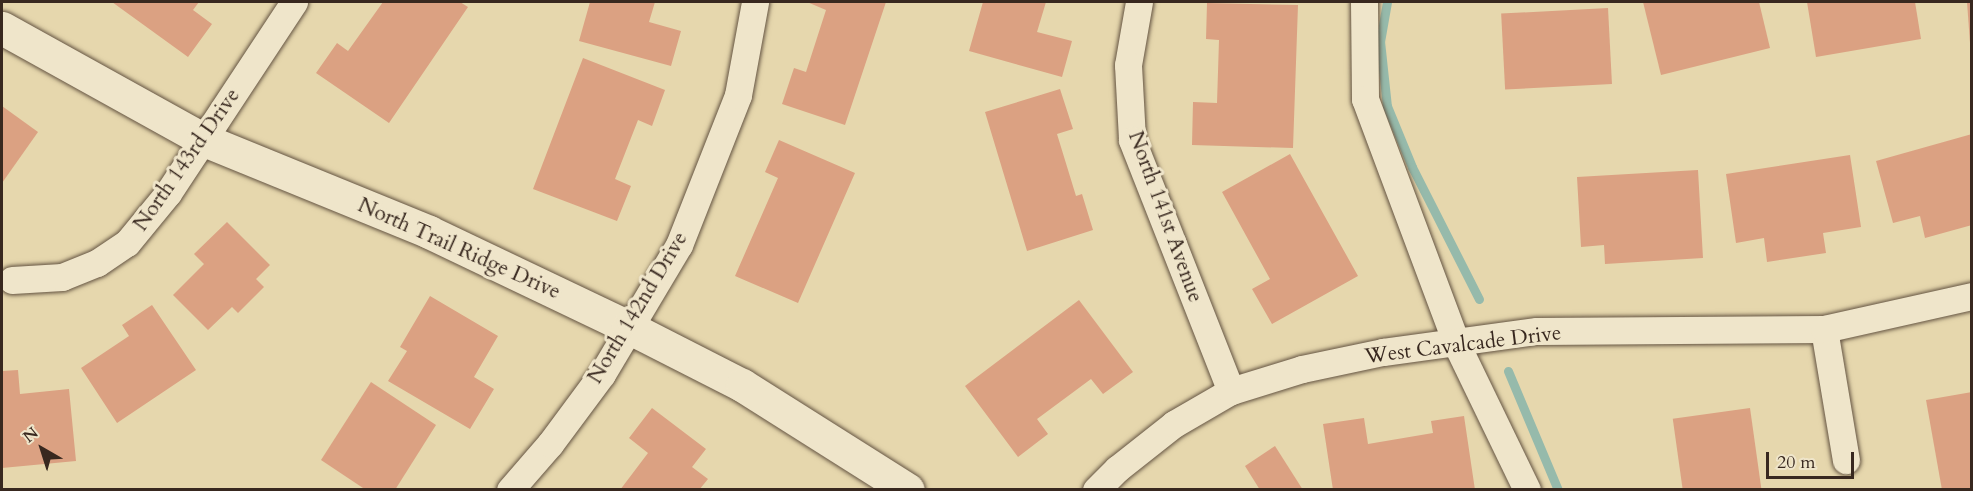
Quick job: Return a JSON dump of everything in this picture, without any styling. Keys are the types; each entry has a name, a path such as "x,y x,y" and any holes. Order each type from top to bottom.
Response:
{"street":[{"name":"North 143rd Drive","path":"12,280 62,277 97,263 127,243 168,194 294,2"},
{"name":"North 142nd Drive","path":"510,489 550,444 602,374 627,327 684,235 738,95 755,2"},
{"name":"North 141st Avenue","path":"1139,2 1128,64 1132,140 1231,391"},
{"path":"1364,2 1365,99 1460,342 1527,489"},
{"name":"North Trail Ridge Drive","path":"2,28 204,141 429,232 742,385 908,489"},
{"name":"West Cavalcade Drive","path":"1096,489 1174,424 1231,391 1302,369 1383,352 1538,332 1824,329 1971,296"},
{"path":"1824,329 1846,460"}],"building":[{"path":"112,2 199,2 193,10 212,24 188,57"},
{"path":"383,2 460,2 468,7 389,123 316,73 337,43 348,51"},
{"path":"590,2 655,2 649,22 681,31 671,66 579,41"},
{"path":"807,2 886,2 845,125 782,104 794,68 806,72 826,10"},
{"path":"983,2 1046,2 1037,32 1072,41 1062,77 969,51"},
{"path":"1643,2 1759,2 1770,48 1661,75"},
{"path":"1807,2 1915,2 1921,39 1816,57"},
{"path":"1967,2 1972,2 1972,43 1970,43"},
{"path":"1207,3 1298,5 1293,148 1192,145 1193,102 1217,103 1219,40 1206,39"},
{"path":"1608,8 1612,84 1505,89 1501,14"},
{"path":"583,58 665,90 652,126 638,120 615,179 631,186 617,221 533,189"},
{"path":"1060,89 1073,129 1057,134 1076,196 1082,194 1093,230 1027,251 985,112"},
{"path":"2,106 38,132 2,183"},
{"path":"1972,134 1972,225 1925,238 1920,216 1893,223 1876,161"},
{"path":"779,140 855,173 798,303 735,276 778,178 765,172"},
{"path":"1290,154 1358,276 1272,324 1252,289 1270,279 1222,192"},
{"path":"1850,155 1861,227 1823,233 1826,253 1767,262 1764,238 1736,243 1726,174"},
{"path":"1698,170 1703,258 1605,264 1604,245 1581,247 1577,177"},
{"path":"227,222 270,265 256,279 264,287 238,313 232,307 208,330 173,295 204,264 194,254"},
{"path":"430,296 498,336 474,377 494,389 470,429 388,381 407,351 400,347"},
{"path":"1079,300 1133,372 1103,394 1091,379 1037,419 1048,434 1018,457 965,386"},
{"path":"152,305 196,370 117,423 81,368 129,336 122,325"},
{"path":"18,370 20,394 69,389 76,461 2,468 2,371"},
{"path":"371,382 436,425 395,490 366,490 321,460"},
{"path":"1972,392 1972,490 1942,490 1926,400"},
{"path":"652,408 706,449 692,467 708,479 699,490 620,490 648,453 629,438"},
{"path":"1750,408 1762,490 1683,490 1673,419"},
{"path":"1464,416 1475,490 1333,490 1323,424 1364,418 1368,444 1433,433 1431,421"},
{"path":"1275,446 1303,490 1260,490 1245,466"}],"waterway":[{"path":"1387,2 1380,41 1387,106 1412,167 1479,299"},
{"path":"1508,371 1558,490"}]}
